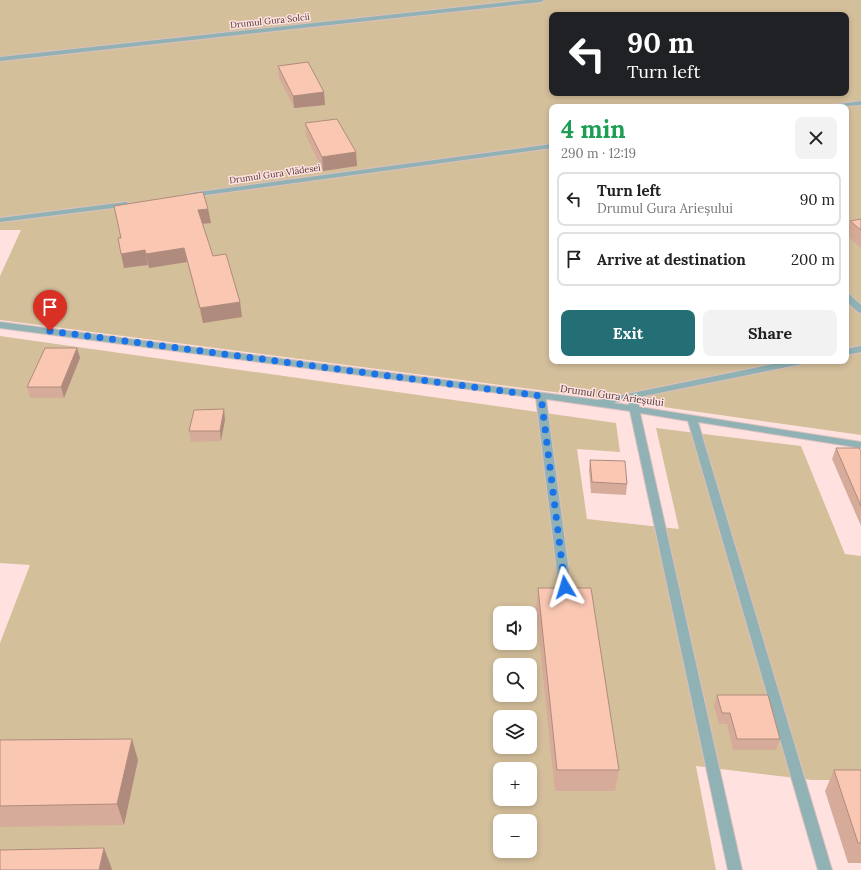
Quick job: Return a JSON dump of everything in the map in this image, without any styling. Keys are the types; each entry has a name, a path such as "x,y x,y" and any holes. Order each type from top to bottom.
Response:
{"street":[{"name":"Drumul Gura Solcii","path":"0,59 541,0"},
{"path":"849,105 861,103"},
{"name":"Drumul Gura Vlădesei","path":"182,197 549,146"},
{"path":"0,220 135,203"},
{"path":"849,299 861,310"},
{"name":"Drumul Gura Arieșului","path":"1,325 596,403 861,445"},
{"path":"849,351 861,349"},
{"path":"596,403 787,364"},
{"path":"634,395 634,409 638,432 735,870"},
{"path":"541,396 565,587"},
{"path":"692,418 825,870"}],"shaded area":[{"path":"0,0 861,0 861,435 600,398 0,320 0,276 21,230 0,230"},
{"path":"0,336 616,423 620,452 577,449 587,519 679,529 656,428 801,446 845,554 861,556 861,780 812,780 696,766 716,870 0,870 0,643 30,565 0,563"}],"building":[{"path":"308,62 324,92 293,96 278,66"},
{"path":"337,119 356,152 322,157 305,123"},
{"path":"203,192 208,209 198,210 213,256 226,254 240,302 200,308 184,248 146,254 145,250 121,254 118,238 121,238 114,206"},
{"path":"861,219 861,230 850,221"},
{"path":"45,348 77,348 61,387 27,387"},
{"path":"224,409 220,431 189,431 194,410"},
{"path":"836,448 859,448 861,451 861,506"},
{"path":"590,460 625,461 627,484 592,482"},
{"path":"538,588 591,588 619,770 557,770"},
{"path":"717,695 768,695 780,739 737,739 730,713 722,713"},
{"path":"132,739 117,804 0,806 0,740"},
{"path":"834,770 861,770 861,843 858,843"},
{"path":"104,848 99,870 0,870 0,850"}],"route":[{"path":"50,331 541,396 565,587"}]}
